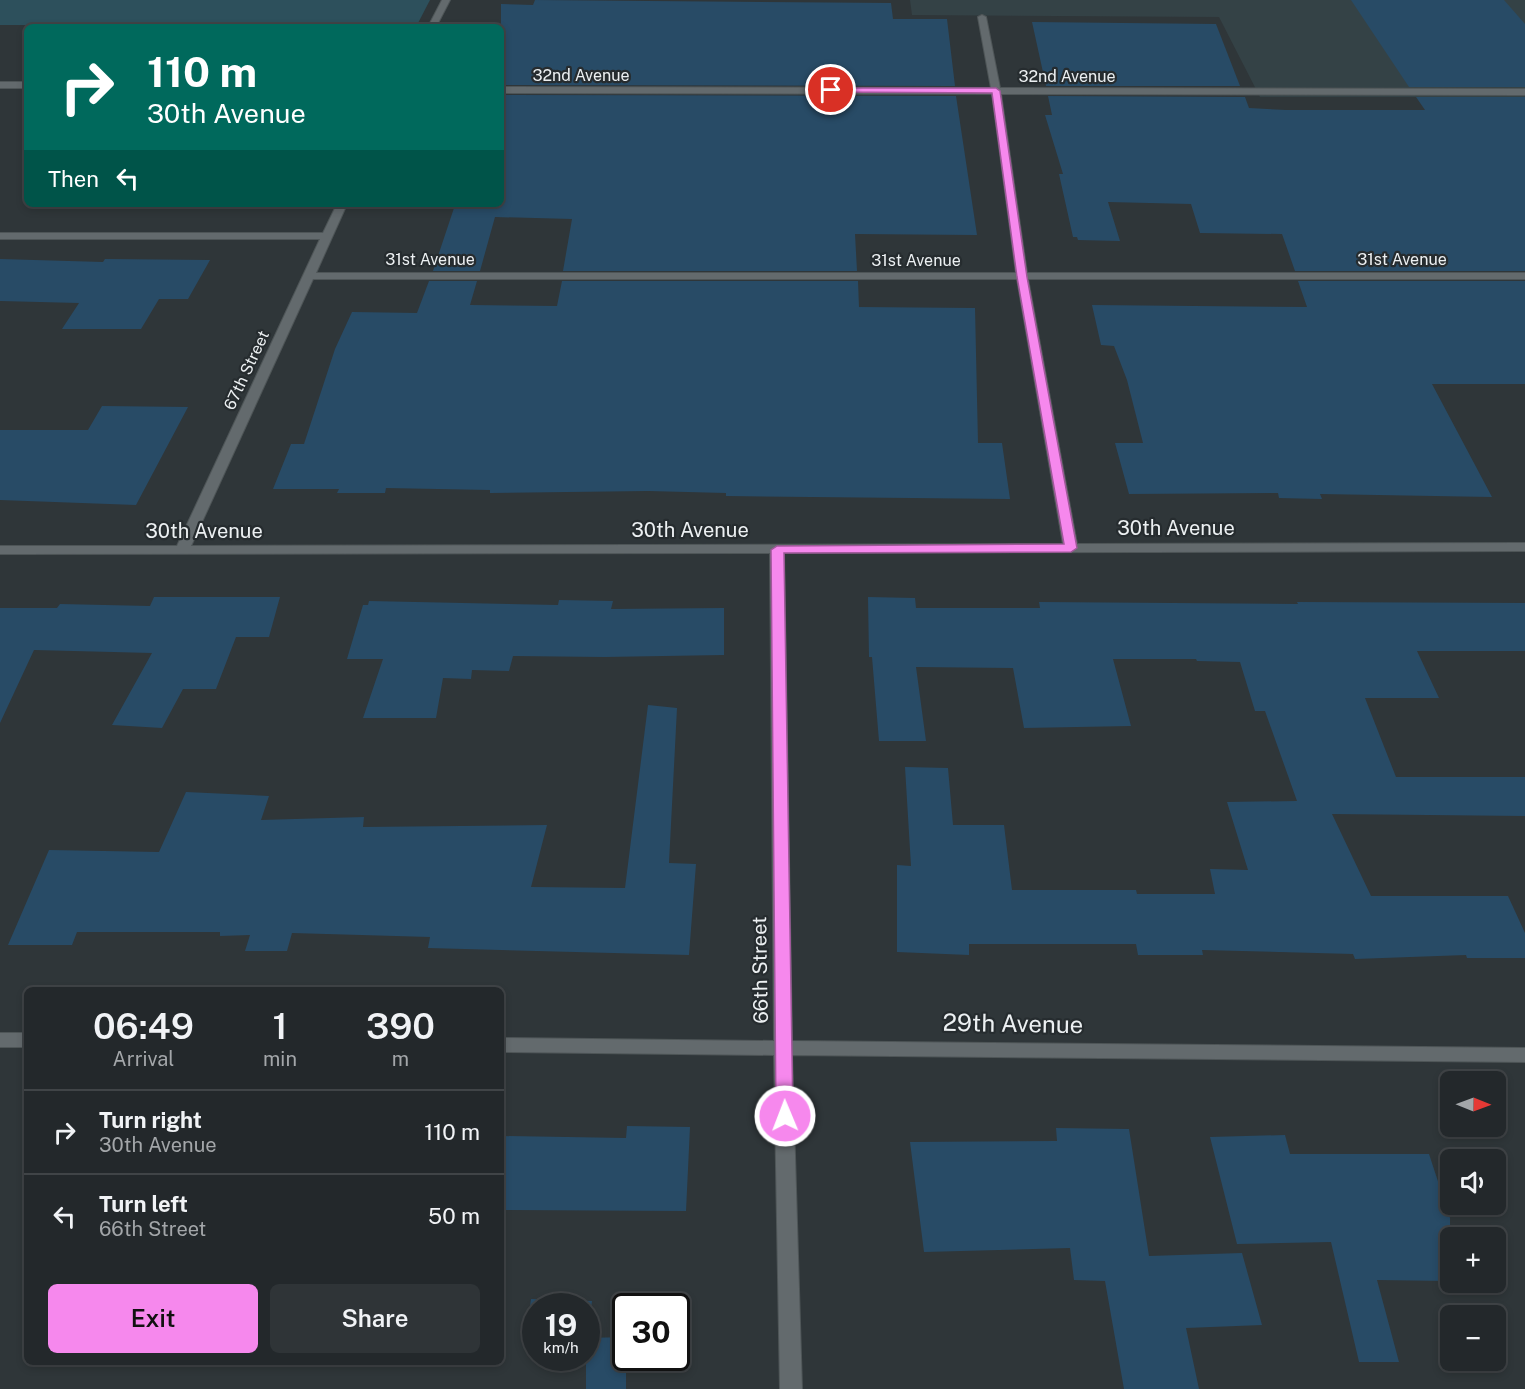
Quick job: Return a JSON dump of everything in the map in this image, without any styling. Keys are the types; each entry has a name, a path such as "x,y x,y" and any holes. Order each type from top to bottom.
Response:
{"street":[{"path":"434,24 446,0"},
{"path":"982,17 996,91 1022,277 1071,548"},
{"path":"0,85 24,85"},
{"name":"32nd Avenue","path":"504,90 1525,92"},
{"name":"67th Street","path":"182,550 340,207"},
{"path":"0,236 326,236"},
{"name":"31st Avenue","path":"308,276 1525,276"},
{"name":"30th Avenue","path":"0,550 1525,547"},
{"name":"66th Street","path":"777,550 783,1048 791,1389"},
{"path":"0,1040 24,1040"},
{"name":"29th Avenue","path":"504,1045 1525,1055"}],"shaded area":[{"path":"0,0 430,0 418,24 0,25"},
{"path":"910,0 1525,0 1525,97 1260,97 1219,17 912,15"}],"building":[{"path":"535,0 891,3 893,19 947,19 955,86 504,85 504,24 501,24 501,4 533,5"},
{"path":"1351,0 1504,0 1525,24 1525,87 1409,87"},
{"path":"1032,22 1216,24 1240,86 1046,86"},
{"path":"504,95 956,96 977,235 855,234 857,271 563,271 572,219 495,217 480,271 433,271 454,207 504,207"},
{"path":"1048,96 1245,97 1249,108 1286,110 1425,110 1416,97 1525,97 1525,271 1295,271 1282,234 1200,233 1191,204 1108,202 1120,241 1078,240 1077,237 1073,237 1059,174 1063,174 1045,115 1052,115"},
{"path":"0,259 103,262 105,259 210,260 188,299 159,299 141,329 62,329 79,303 0,301"},
{"path":"429,281 477,281 470,305 557,306 562,281 858,281 859,307 975,308 978,443 1002,443 1010,499 726,496 726,493 648,491 490,493 490,490 386,488 385,493 337,493 339,489 273,489 291,444 304,444 335,349 352,312 417,313"},
{"path":"1298,281 1525,281 1525,384 1432,384 1492,497 1320,494 1322,499 1279,498 1278,493 1129,494 1115,443 1143,443 1127,380 1114,346 1101,345 1092,305 1307,307"},
{"path":"102,406 188,407 136,505 0,500 0,430 88,430"},
{"path":"154,597 280,597 269,637 236,637 216,689 183,689 162,728 112,725 152,653 34,650 0,723 0,608 57,608 60,604 150,606"},
{"path":"868,597 915,598 916,608 1040,608 1039,602 1525,603 1525,651 1417,651 1439,698 1365,698 1396,777 1525,777 1525,816 1332,814 1371,896 1508,896 1525,933 1525,958 1467,958 1466,955 1355,959 1353,954 1202,950 1203,955 1138,955 1136,944 969,944 969,955 897,952 897,865 911,866 905,767 948,768 953,825 1004,825 1012,890 1136,890 1137,894 1215,894 1210,869 1248,870 1227,802 1297,801 1265,711 1255,711 1240,662 1197,661 1196,659 1113,659 1131,726 1024,728 1013,668 916,667 926,741 879,741 872,657 869,657"},
{"path":"559,600 613,601 611,609 724,608 724,655 513,656 509,671 472,670 471,679 443,678 436,718 363,718 383,659 347,659 363,605 368,605 369,601 558,605"},
{"path":"648,705 677,708 669,863 696,864 689,955 428,948 430,937 292,933 287,951 245,951 250,935 220,936 220,932 77,932 72,945 8,945 49,850 159,852 186,792 269,796 261,820 364,817 363,827 547,825 531,887 625,888"},
{"path":"627,1126 690,1127 686,1211 504,1210 504,1136 626,1138"},
{"path":"1056,1128 1129,1129 1149,1256 1242,1253 1262,1325 1186,1328 1199,1389 1124,1389 1105,1281 1074,1280 1070,1248 924,1252 910,1142 1057,1141"},
{"path":"1285,1135 1290,1154 1429,1154 1440,1188 1440,1215 1449,1215 1450,1218 1450,1227 1440,1227 1440,1281 1377,1280 1399,1362 1359,1362 1331,1242 1237,1244 1210,1137"},
{"path":"612,1337 612,1371 626,1371 626,1389 586,1389 586,1371 600,1371 600,1338"}],"route":[{"path":"785,1116 777,550 1071,548 1022,277 996,91 831,90"}]}
